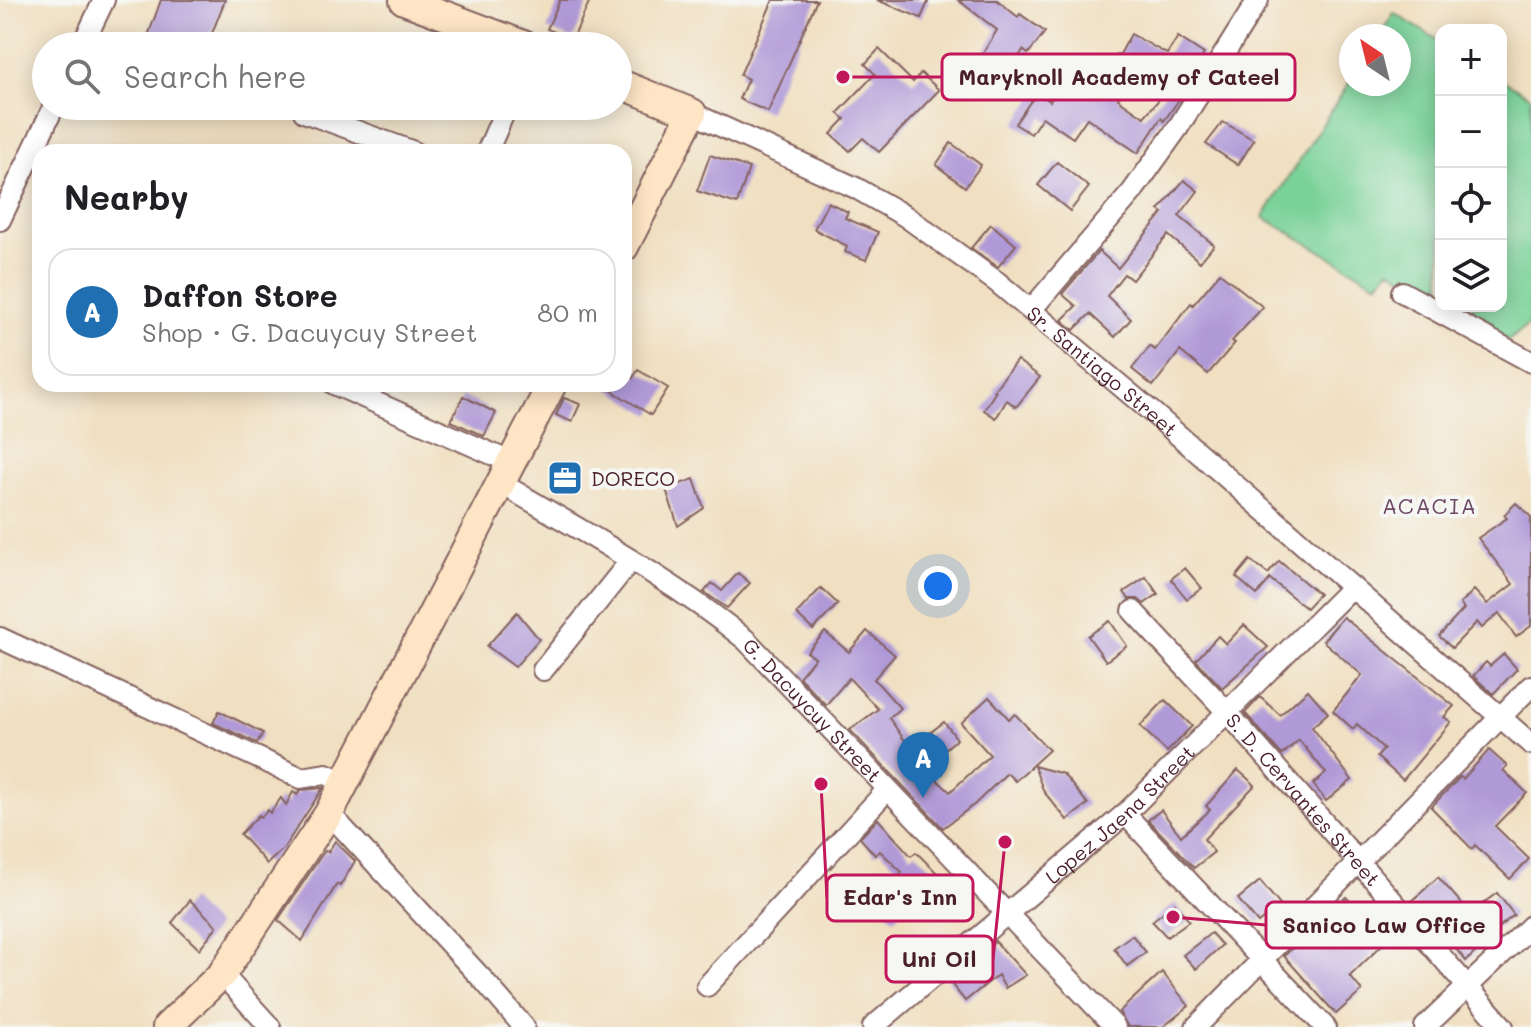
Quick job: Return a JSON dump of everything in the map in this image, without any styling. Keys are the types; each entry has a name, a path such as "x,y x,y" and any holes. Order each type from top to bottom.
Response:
{"street":[{"path":"89,32 104,0"},
{"path":"404,0 489,32"},
{"path":"1031,310 1132,192 1177,129 1258,0"},
{"name":"Sr. Santiago Street","path":"632,89 819,170 905,216 959,253 1153,413 1531,744"},
{"path":"632,231 692,113"},
{"path":"42,144 49,120"},
{"path":"326,120 392,144"},
{"path":"490,144 501,120"},
{"path":"0,220 32,173"},
{"path":"1402,292 1531,362"},
{"name":"G. Dacuycuy Street","path":"349,392 504,472 714,614 746,640 1115,1027"},
{"path":"167,1027 222,974 329,813 548,392"},
{"path":"543,670 631,560"},
{"name":"Lopez Jaena Street","path":"873,1027 1125,814 1352,587"},
{"name":"S. D. Cervantes Street","path":"1133,611 1228,713 1503,1027"},
{"path":"0,638 301,778 326,774 345,782"},
{"path":"1196,1027 1531,686"},
{"path":"707,986 887,790"},
{"path":"329,813 524,1027"},
{"path":"1125,814 1325,1027"},
{"path":"1425,1027 1531,926"},
{"path":"222,974 270,1027"}],"green space":[{"path":"1394,13 1435,38 1435,296 1390,269 1377,284 1263,217 1341,96 1411,96 1411,24 1387,24"},
{"path":"1507,83 1531,97 1531,323 1508,341 1460,312 1507,312"}],"building":[{"path":"161,0 225,0 212,32 149,32"},
{"path":"560,0 590,0 576,32 547,29"},
{"path":"773,0 817,0 768,112 739,99 748,79 740,75"},
{"path":"877,0 929,0 921,18"},
{"path":"958,0 997,0 1018,17 1020,14 1045,32 1028,54 1023,50 997,93 969,77 997,30"},
{"path":"1131,34 1167,54 1178,37 1204,54 1183,87 1144,62 1118,99 1144,117 1174,82 1185,91 1164,121 1161,118 1138,153 1087,118 1073,138 1042,117 1031,134 1015,124 1037,92 1050,101 1076,64 1098,79 1117,54 1119,56"},
{"path":"879,49 913,82 921,73 939,90 879,152 863,138 850,151 831,134 845,119 838,113 875,74 865,64"},
{"path":"1223,122 1254,140 1238,165 1206,144"},
{"path":"951,143 981,165 965,187 936,165"},
{"path":"710,155 749,168 737,204 697,191"},
{"path":"1057,162 1089,187 1070,211 1038,185"},
{"path":"1184,180 1198,191 1179,216 1214,245 1200,262 1168,235 1132,280 1124,274 1107,296 1131,319 1115,337 1090,314 1074,330 1062,320 1076,306 1062,294 1099,251 1118,268 1163,213 1159,210"},
{"path":"828,202 848,212 845,218 878,232 866,260 845,252 847,246 814,229"},
{"path":"991,224 1016,245 998,267 971,248"},
{"path":"1220,273 1263,307 1208,374 1180,351 1153,386 1132,369 1150,346 1155,350 1191,303 1193,305"},
{"path":"1017,360 1040,377 1016,407 1007,400 996,418 984,410 994,390"},
{"path":"638,370 668,388 651,415 614,392 632,392 633,378"},
{"path":"463,396 496,413 484,436 451,421"},
{"path":"564,398 580,404 572,422 556,415"},
{"path":"694,479 704,508 678,526 666,489"},
{"path":"1516,503 1531,517 1531,626 1516,637 1499,613 1482,628 1477,622 1452,648 1439,636 1464,609 1460,604 1474,590 1487,604 1513,584 1478,538 1507,518 1504,515"},
{"path":"1250,560 1268,574 1279,561 1319,594 1306,608 1270,579 1257,595 1236,577"},
{"path":"1185,568 1202,588 1187,599 1171,579"},
{"path":"738,573 750,583 727,608 704,592 712,583 722,591"},
{"path":"1146,577 1158,594 1144,604 1138,599 1129,599 1124,592"},
{"path":"821,588 838,604 813,630 796,614"},
{"path":"517,612 539,639 515,667 487,646"},
{"path":"1343,617 1454,706 1444,717 1451,722 1403,780 1377,757 1384,749 1357,724 1353,729 1333,711 1362,675 1323,641"},
{"path":"1110,621 1127,646 1106,661 1088,636"},
{"path":"1244,625 1268,647 1222,688 1196,660 1218,636 1226,644"},
{"path":"867,631 895,655 874,679 900,708 889,718 910,748 944,722 957,739 923,767 950,792 990,755 961,723 989,697 1009,719 1015,714 1049,750 1015,781 1007,773 975,804 943,828 850,730 878,709 849,678 826,705 799,677 815,658 807,652 825,632 849,652"},
{"path":"1504,654 1517,669 1493,694 1473,676 1486,662 1490,666"},
{"path":"1308,690 1328,713 1312,727 1352,780 1326,801 1313,784 1326,773 1299,740 1282,755 1245,713 1260,697 1280,715"},
{"path":"1165,700 1192,726 1167,752 1140,726"},
{"path":"219,711 263,733 257,743 213,723"},
{"path":"1489,750 1507,766 1503,770 1527,793 1495,826 1529,859 1510,879 1475,845 1472,849 1431,807 1460,777 1463,779"},
{"path":"1034,766 1063,774 1088,804 1067,820 1044,792"},
{"path":"1238,770 1255,785 1204,839 1214,852 1194,868 1148,820 1161,810 1181,836 1210,810 1206,806"},
{"path":"323,788 283,849 267,864 240,834 259,815 261,817 268,810 270,813 281,798 286,805 293,792 297,795 300,790"},
{"path":"878,819 911,856 916,852 937,873 894,919 874,899 902,872 880,851 875,855 860,838"},
{"path":"335,841 355,861 302,941 278,920 321,856"},
{"path":"1438,877 1470,913 1497,893 1514,915 1485,938 1488,941 1466,961 1429,917 1426,920 1411,902"},
{"path":"1260,881 1280,905 1258,923 1238,899"},
{"path":"1346,897 1387,940 1350,976 1362,991 1336,1014 1284,956"},
{"path":"190,900 217,926 199,949 172,923"},
{"path":"1175,903 1189,921 1167,937 1152,921"},
{"path":"1211,933 1222,945 1196,969 1183,955"},
{"path":"1132,935 1146,952 1127,966 1114,948"},
{"path":"995,941 1026,975 1005,988 998,975 965,1001 948,980"},
{"path":"1162,972 1189,1006 1163,1027 1128,1027 1119,1012"}],"place":[{"name":"Maryknoll Academy of Cateel","path":"843,77"},
{"name":"DORECO","path":"565,478"},
{"name":"Edar's Inn","path":"821,784"},
{"name":"Daffon Store","path":"923,798"},
{"name":"Uni Oil","path":"1005,842"},
{"name":"Sanico Law Office","path":"1173,917"}],"district":[{"name":"ACACIA","path":"1430,505"}]}
